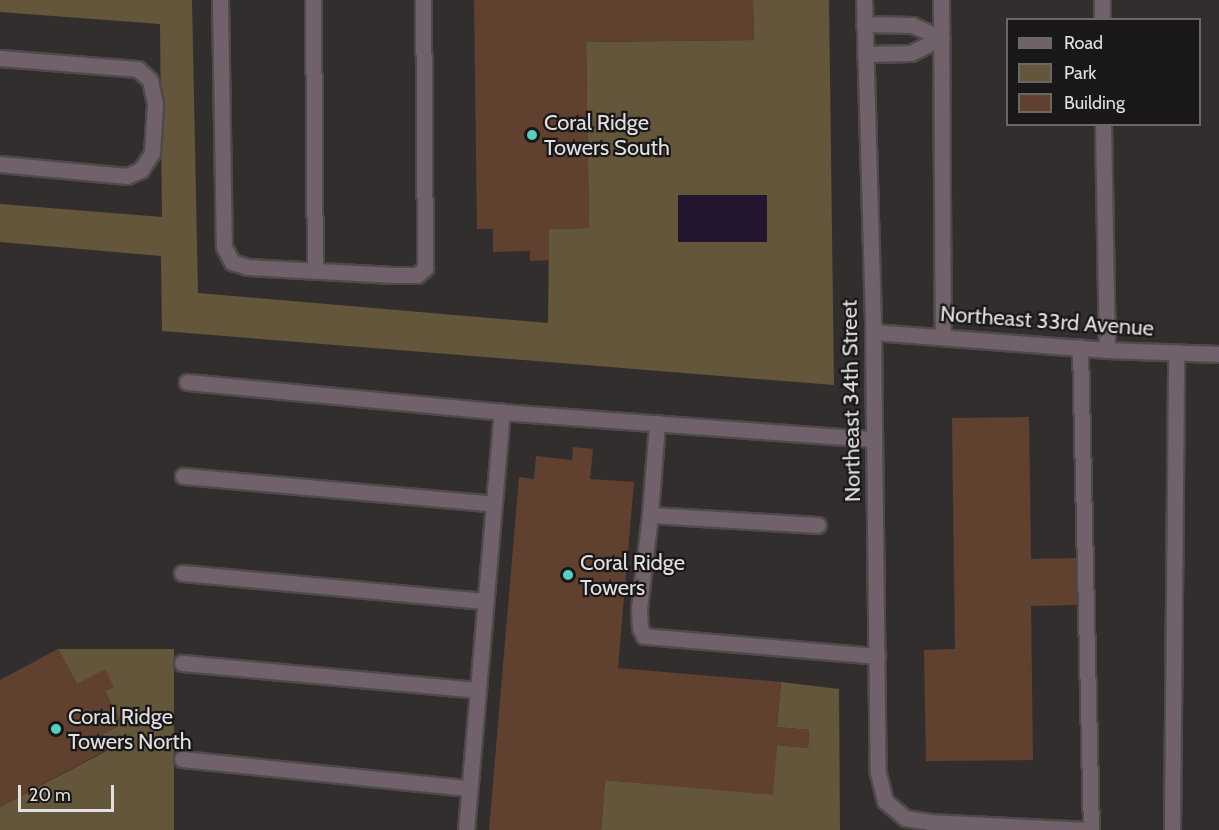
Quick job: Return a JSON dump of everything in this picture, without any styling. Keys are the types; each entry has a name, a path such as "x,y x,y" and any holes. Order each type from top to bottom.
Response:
{"street":[{"path":"220,0 224,247 232,262 247,267 417,275 425,268 423,0"},
{"path":"313,0 315,271"},
{"name":"Northeast 34th Street","path":"864,0 873,332 878,773 885,801 905,818 929,822 1090,830"},
{"path":"941,0 943,337"},
{"path":"1102,0 1102,18"},
{"path":"864,24 912,25 941,38"},
{"path":"865,54 911,52 941,38"},
{"path":"0,58 138,69 150,80 155,104 152,153 141,170 127,176 0,164"},
{"path":"1103,126 1107,350"},
{"name":"Northeast 33rd Avenue","path":"873,332 1107,350 1219,354"},
{"path":"1080,347 1090,830"},
{"path":"1172,830 1176,352"},
{"path":"187,382 502,412 874,439"},
{"path":"466,830 502,412"},
{"path":"657,423 650,515 639,609 640,628 644,636 876,656"},
{"path":"183,476 494,504"},
{"path":"650,515 818,525"},
{"path":"182,573 485,601"},
{"path":"182,663 478,690"},
{"path":"182,759 469,788"}],"green space":[{"path":"0,0 192,0 198,293 548,323 549,229 589,228 586,42 754,40 753,0 829,0 834,385 162,331 161,256 0,242 0,204 162,217 160,24 0,12"},
{"path":"58,649 174,649 174,830 0,830 0,807 110,749 103,734 122,724 105,691 114,687 77,684"},
{"path":"781,682 839,689 840,830 601,830 605,780 772,794 777,745 808,748 809,730 777,727"}],"shaded area":[{"path":"678,195 767,195 767,242 678,242"}],"building":[{"name":"Coral Ridge Towers South","path":"474,0 753,0 754,40 586,42 589,228 549,229 549,260 530,261 530,251 493,252 493,229 477,229"},
{"path":"1029,417 1031,559 1076,558 1077,605 1031,606 1033,760 926,761 924,650 955,649 952,418"},
{"name":"Coral Ridge Towers","path":"573,447 593,449 590,479 634,482 618,668 781,682 777,727 809,730 808,748 777,745 773,795 605,780 601,830 489,830 519,477 534,479 536,456 572,460"},
{"name":"Coral Ridge Towers North","path":"58,649 77,684 105,669 114,687 105,691 122,724 103,734 110,748 0,807 0,680"}],"place":[{"name":"Coral Ridge Towers South","path":"532,135"},
{"name":"Coral Ridge Towers","path":"568,575"},
{"name":"Coral Ridge Towers North","path":"56,729"}]}
